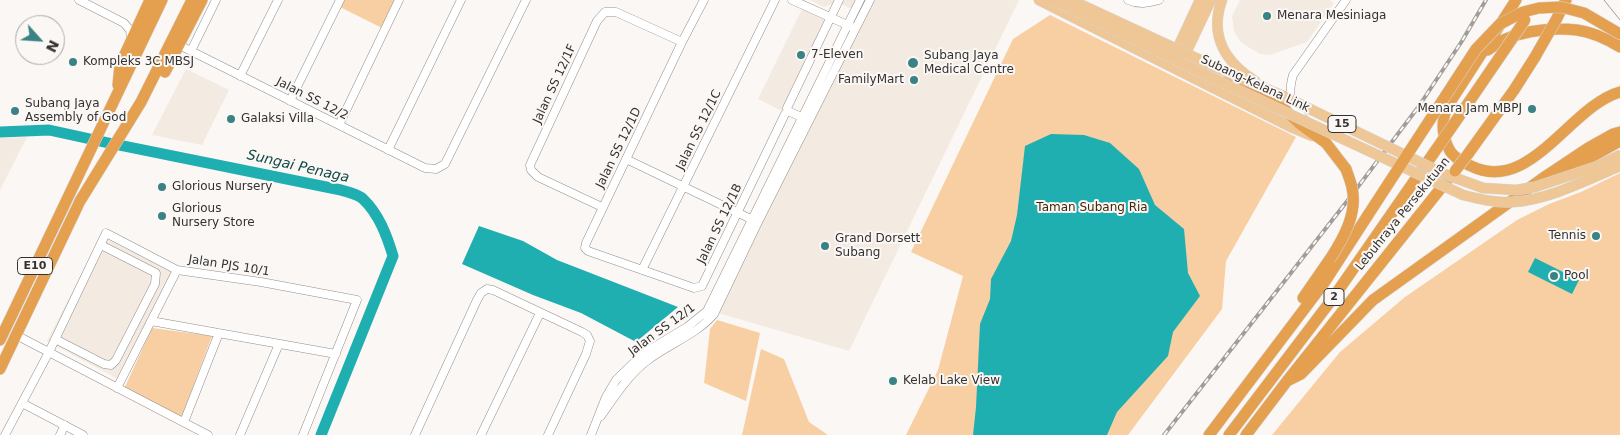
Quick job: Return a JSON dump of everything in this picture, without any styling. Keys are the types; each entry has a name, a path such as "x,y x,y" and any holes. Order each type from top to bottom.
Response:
{"highway":[{"path":"118,94 120,64 150,0"},
{"name":"E10","path":"0,340 162,0"},
{"name":"E10","path":"0,369 80,201 141,102 192,0"},
{"path":"141,102 155,89 202,0"},
{"path":"1516,0 1447,107 1443,119 1443,132 1450,151 1456,159 1486,171 1506,170 1535,157 1557,139 1584,112 1607,96 1620,92"},
{"name":"Lebuhraya Persekutuan","path":"1230,435 1334,298 1537,0"},
{"name":"Lebuhraya Persekutuan","path":"1246,435 1468,154 1535,57 1566,0"},
{"path":"1209,435 1324,284 1476,49 1500,24 1522,12 1539,8 1561,7 1584,13 1620,34"},
{"path":"1472,69 1492,46 1514,35 1531,32 1578,30 1610,41 1620,47"},
{"path":"1186,52 1242,84 1275,100 1320,139 1346,169 1352,189 1352,210 1345,234 1297,308 1292,325"},
{"path":"1287,381 1301,374 1373,300 1546,176 1588,148 1620,132"},
{"path":"1546,176 1572,168 1620,141"},
{"path":"1572,175 1620,146"}],"main road":[{"path":"1039,0 1293,128 1320,139"},
{"name":"Subang-Kelana Link","path":"1053,0 1219,82 1463,195 1497,202 1528,200 1567,188 1620,166"},
{"path":"1072,0 1158,43 1186,52"},
{"name":"15","path":"1072,0 1222,70 1281,95 1442,173 1483,188 1516,190 1546,184 1598,166 1620,155"},
{"path":"1186,52 1178,48 1200,0"},
{"path":"1158,60 1173,60 1186,52 1211,0"},
{"path":"1222,0 1218,10 1217,30 1219,39 1228,57 1246,75 1281,95"},
{"path":"1158,43 1173,42 1189,25"}],"street":[{"path":"79,0 93,3 129,27 131,39"},
{"path":"191,51 216,0"},
{"path":"240,76 278,0"},
{"path":"290,101 340,0"},
{"path":"338,125 399,0"},
{"path":"388,150 461,0"},
{"name":"Jalan SS 12/2","path":"179,45 425,168 436,170 445,164 526,0"},
{"name":"Jalan SS 12/1C","path":"642,270 775,0"},
{"path":"792,0 856,29"},
{"path":"802,0 832,19"},
{"path":"832,19 839,0"},
{"path":"806,119 788,111 787,108 843,0"},
{"name":"Jalan SS 12/1","path":"591,435 623,384 647,360 705,324 714,314 755,221 806,119 860,0"},
{"name":"Jalan SS 12/1","path":"806,119 870,0"},
{"path":"1128,0 1133,3 1146,4 1159,0"},
{"path":"1320,139 1290,100 1289,88 1293,75 1346,0"},
{"name":"Jalan SS 12/1D","path":"642,270 588,251 585,248 586,243 702,1"},
{"name":"Jalan SS 12/1F","path":"602,207 538,177 531,170 530,165 597,21 605,12 616,12 682,42"},
{"path":"118,20 132,20 143,15"},
{"name":"Jalan SS 12/1B","path":"642,270 694,288 702,286 785,114"},
{"path":"626,159 755,221"},
{"name":"Jalan PJS 10/1","path":"101,244 106,233 177,270 261,282 357,300 336,354"},
{"path":"5,435 49,352 55,339 101,244 156,273 156,284 116,360 111,365 104,364 55,339"},
{"path":"117,388 177,270"},
{"path":"416,435 481,293 487,289 493,290 582,332 587,335 590,341 586,354 548,435"},
{"path":"481,435 540,313"},
{"path":"151,321 336,354 303,435"},
{"path":"184,422 219,334"},
{"path":"16,335 208,435"},
{"path":"240,435 278,344"},
{"path":"22,403 83,435"},
{"path":"60,435 65,426"}],"shaded area":[{"path":"810,0 1019,0 849,351 718,313 865,15 837,2 824,7"},
{"path":"1240,0 1329,0 1334,3 1307,42 1270,55 1260,54 1248,47 1240,41 1234,31 1232,16"},
{"path":"804,5 829,19 784,112 758,99"},
{"path":"186,69 229,90 202,145 152,135"},
{"path":"27,137 0,190 0,138"},
{"path":"101,236 172,272 118,379 47,341"}],"green space":[{"path":"344,0 396,0 382,28 340,7"},
{"name":"Taman Subang Ria","path":"1050,15 1296,137 1226,261 1222,309 1128,435 906,435 938,370 963,276 911,252 1013,39"},
{"path":"1620,173 1620,435 1272,435 1340,352 1405,297 1517,220"},
{"path":"717,320 760,333 746,401 704,383 710,329"},
{"path":"152,328 212,336 181,419 124,389"},
{"path":"761,349 784,359 809,422 828,435 742,435"}],"water":[{"path":"1051,134 1084,135 1110,143 1139,169 1155,205 1184,229 1188,273 1200,296 1173,332 1168,356 1117,412 1107,435 973,435 980,324 990,299 991,279 1011,241 1017,215 1025,146"},
{"path":"479,226 523,241 557,260 678,307 636,342 581,313 533,295 462,264"},
{"name":"Pool","path":"1535,258 1579,280 1572,294 1528,272"}],"waterway":[{"name":"Sungai Penaga","path":"0,132 49,130 341,190 361,197 378,218 393,256 321,435"}],"tram line":[{"path":"1604,0 1620,20"}],"railway":[{"path":"1164,435 1419,106 1462,41 1486,0"}],"place":[{"name":"Menara Mesiniaga","path":"1267,16"},
{"name":"7-Eleven","path":"801,55"},
{"name":"Kompleks 3C MBSJ","path":"73,62"},
{"name":"Subang Jaya Medical Centre","path":"913,63"},
{"name":"FamilyMart","path":"914,80"},
{"name":"Menara Jam MBPJ","path":"1532,109"},
{"name":"Subang Jaya Assembly of God","path":"15,111"},
{"name":"Galaksi Villa","path":"231,119"},
{"name":"Glorious Nursery","path":"162,187"},
{"name":"Glorious Nursery Store","path":"162,216"},
{"name":"Tennis","path":"1596,236"},
{"name":"Grand Dorsett Subang","path":"825,246"},
{"name":"Pool","path":"1554,276"},
{"name":"Kelab Lake View","path":"893,381"}]}
